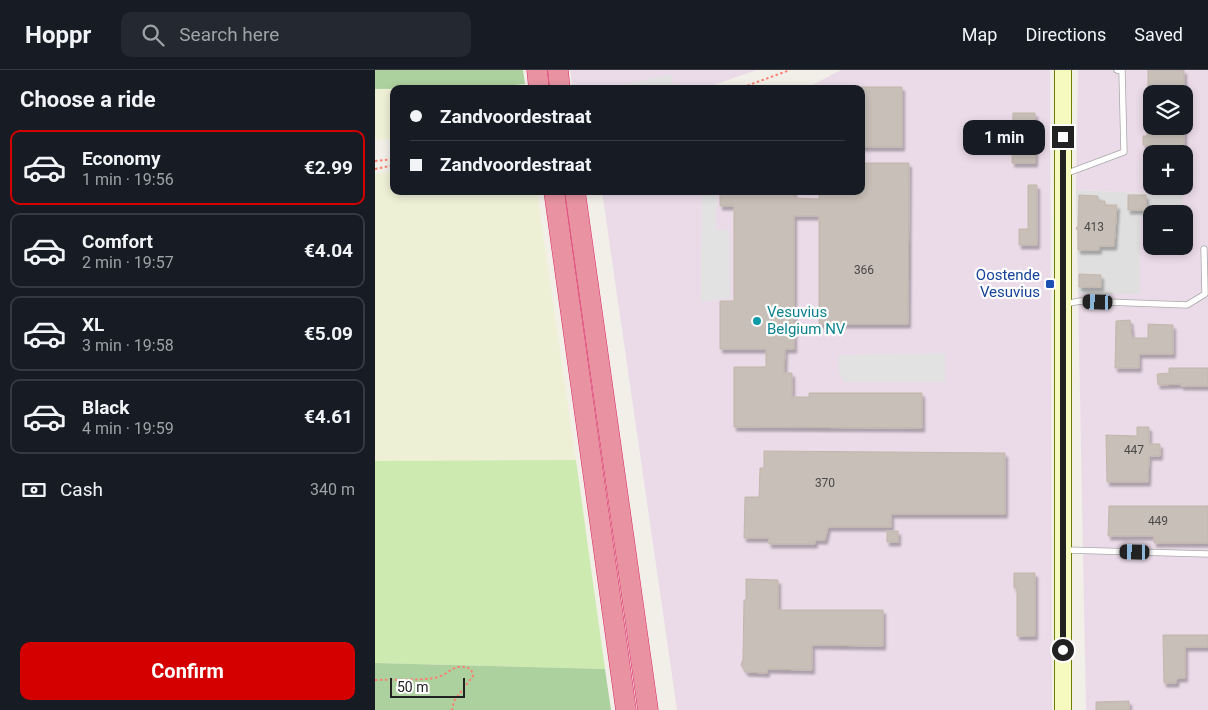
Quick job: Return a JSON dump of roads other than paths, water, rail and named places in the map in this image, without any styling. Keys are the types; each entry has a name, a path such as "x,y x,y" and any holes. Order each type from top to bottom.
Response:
{"highway":[{"path":"537,70 539,85"},
{"path":"558,70 560,85"},
{"path":"555,195 626,710"},
{"path":"576,195 648,710"}],"main road":[{"path":"1063,70 1063,710"}],"lane":[{"path":"1063,175 1124,152 1122,71 1117,70"},
{"path":"1063,304 1081,301 1187,305 1205,294 1204,249"},
{"path":"1063,550 1208,554"}],"place":[{"name":"Oostende Vesuvius","path":"1050,284"},
{"name":"Vesuvius Belgium NV","path":"757,321"}]}
